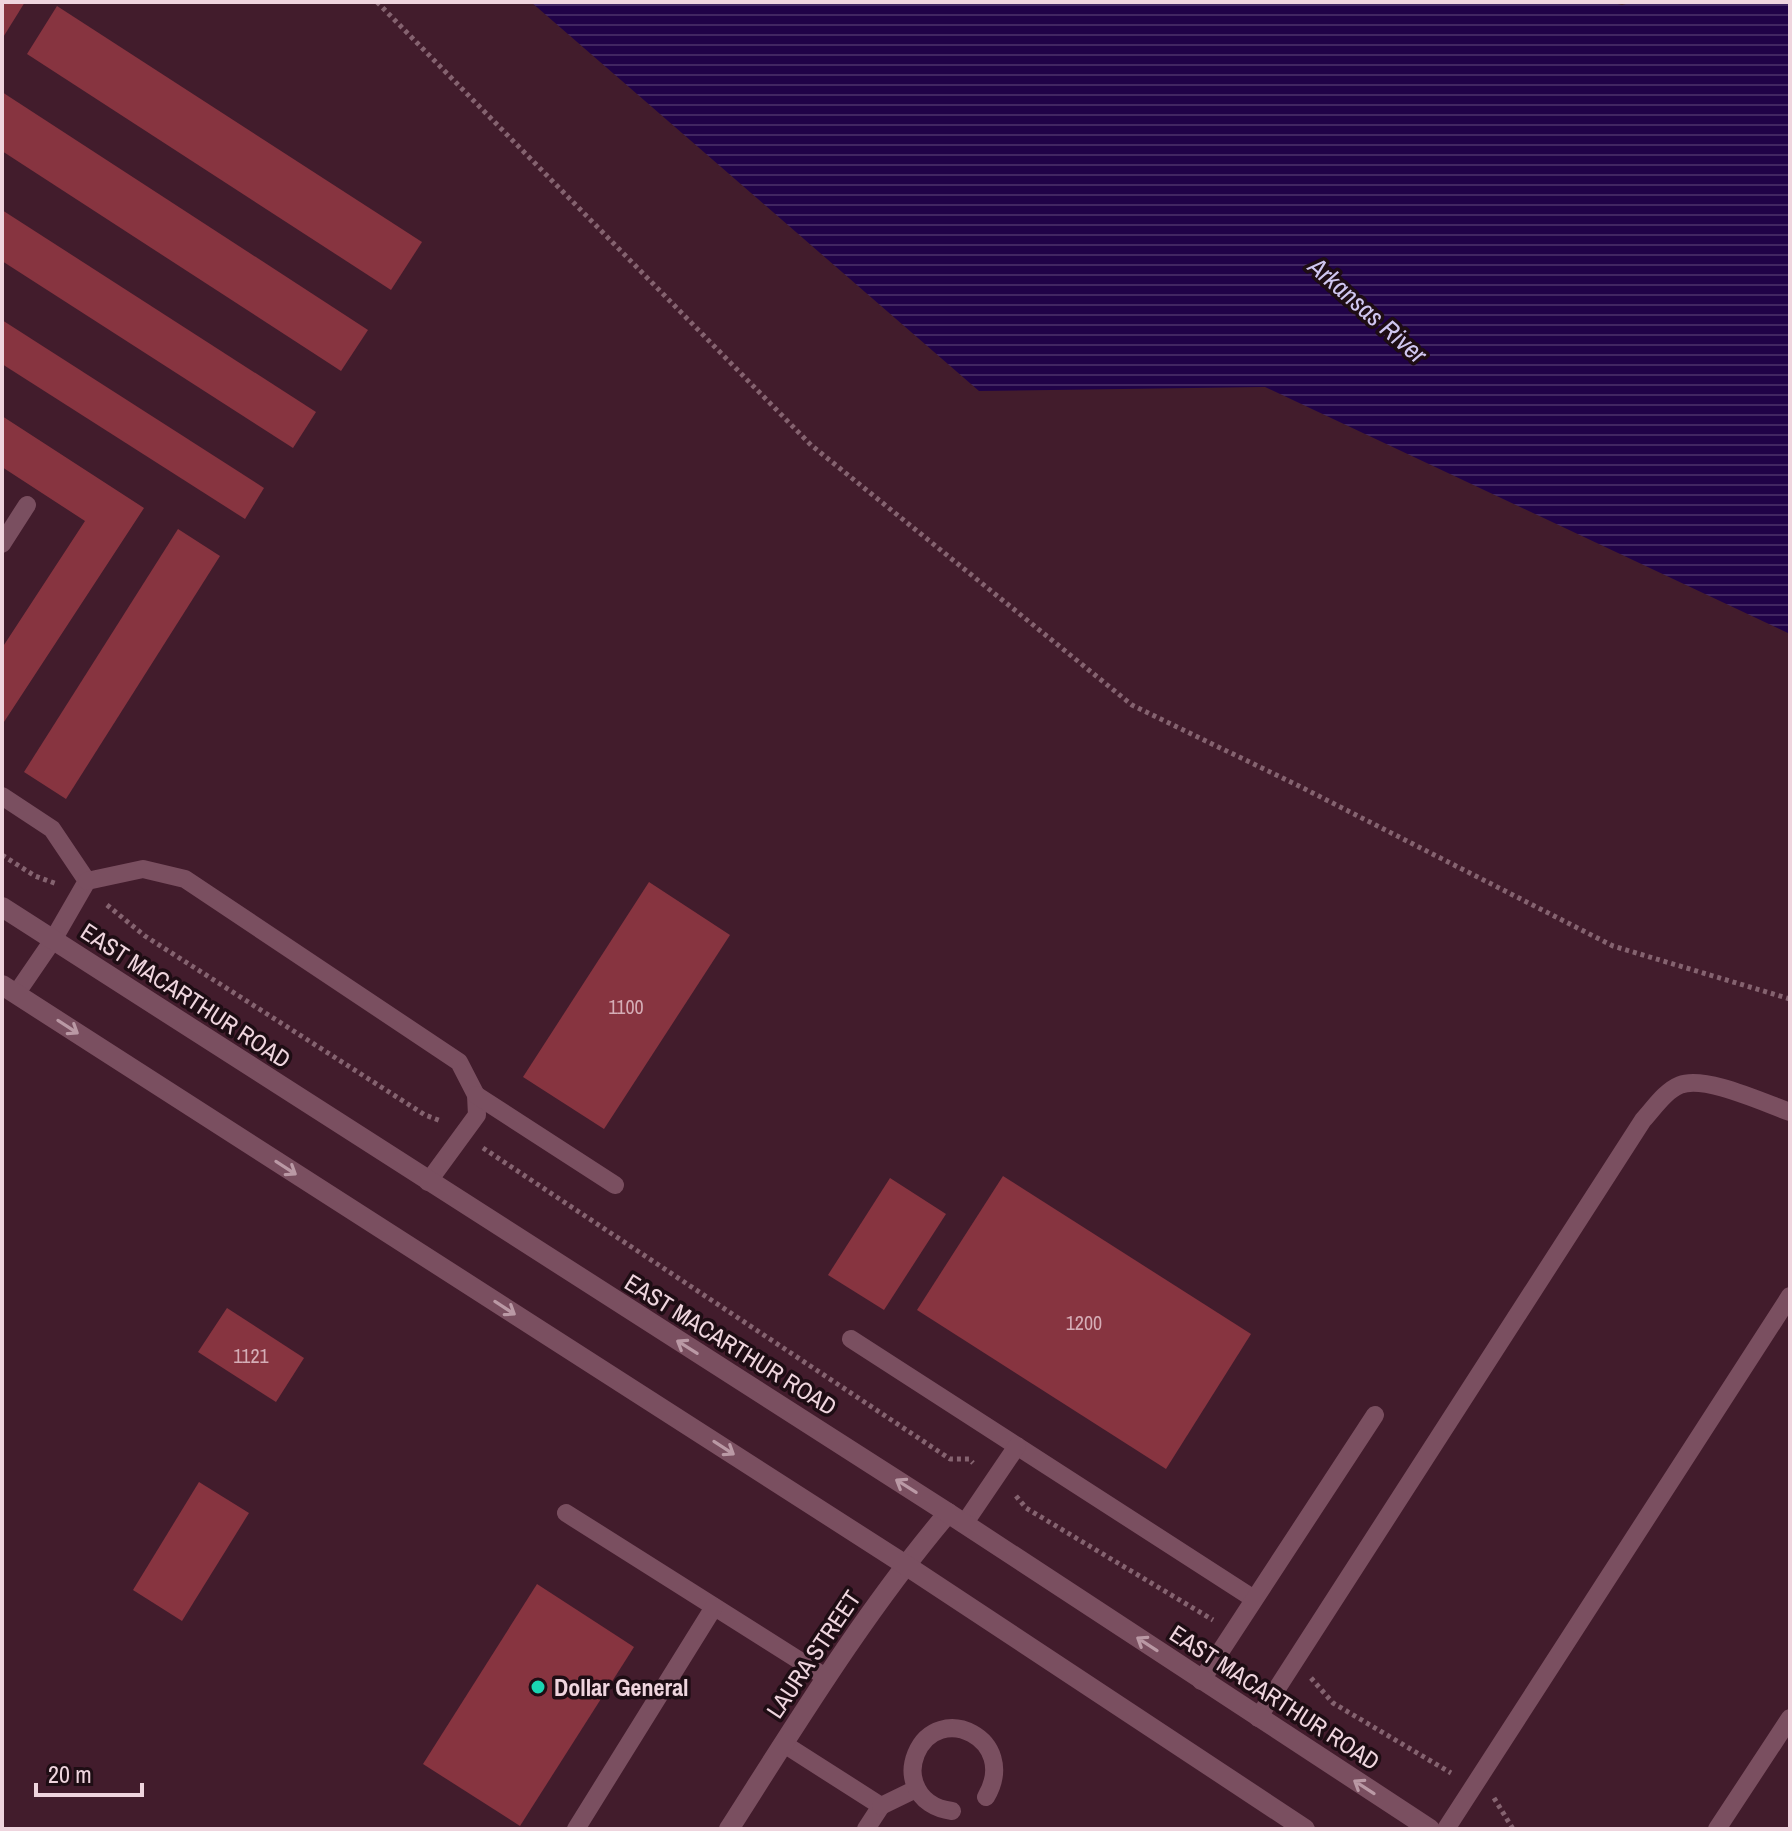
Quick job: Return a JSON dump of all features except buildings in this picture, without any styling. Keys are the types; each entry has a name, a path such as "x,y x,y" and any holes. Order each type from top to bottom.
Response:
{"street":[{"name":"EAST MACARTHUR ROAD","path":"2,907 956,1518 1430,1829"},
{"path":"9,990 904,1564 1305,1829"},
{"name":"LAURA STREET","path":"729,1829 904,1564 956,1518"}],"lane":[{"path":"2,544 27,505"},
{"path":"2,796 52,829 83,887"},
{"path":"9,990 53,940 83,887 143,869 185,879 459,1062 476,1095 477,1115 428,1182"},
{"path":"1258,1718 1643,1120 1671,1090 1684,1083 1704,1083 1790,1112"},
{"path":"476,1095 615,1185"},
{"path":"1446,1829 1790,1296"},
{"path":"851,1339 1254,1599"},
{"path":"1201,1681 1375,1415"},
{"path":"956,1518 995,1478 1017,1446"},
{"path":"566,1513 827,1678"},
{"path":"576,1829 714,1607"},
{"path":"1717,1829 1790,1718"},
{"path":"952,1811 925,1800 916,1789 912,1775 918,1749 926,1738 938,1731 952,1728 965,1730 978,1736 987,1746 994,1758 995,1772 986,1797"},
{"path":"784,1744 881,1806"},
{"path":"866,1829 881,1806 916,1789"}],"path":[{"path":"377,2 811,445 1132,705 1613,946 1790,999"},
{"path":"2,855 35,876 83,887 159,944 425,1115 448,1124 950,1459 969,1459 1008,1487 1026,1508 1233,1632"},
{"path":"1291,1666 1311,1678 1333,1703 1496,1800 1513,1829"}],"water":[{"name":"Arkansas River","path":"531,2 1608,2 1622,5 1634,2 1790,2 1790,634 1265,387 979,391"}],"place":[{"name":"Dollar General","path":"538,1687"}]}
